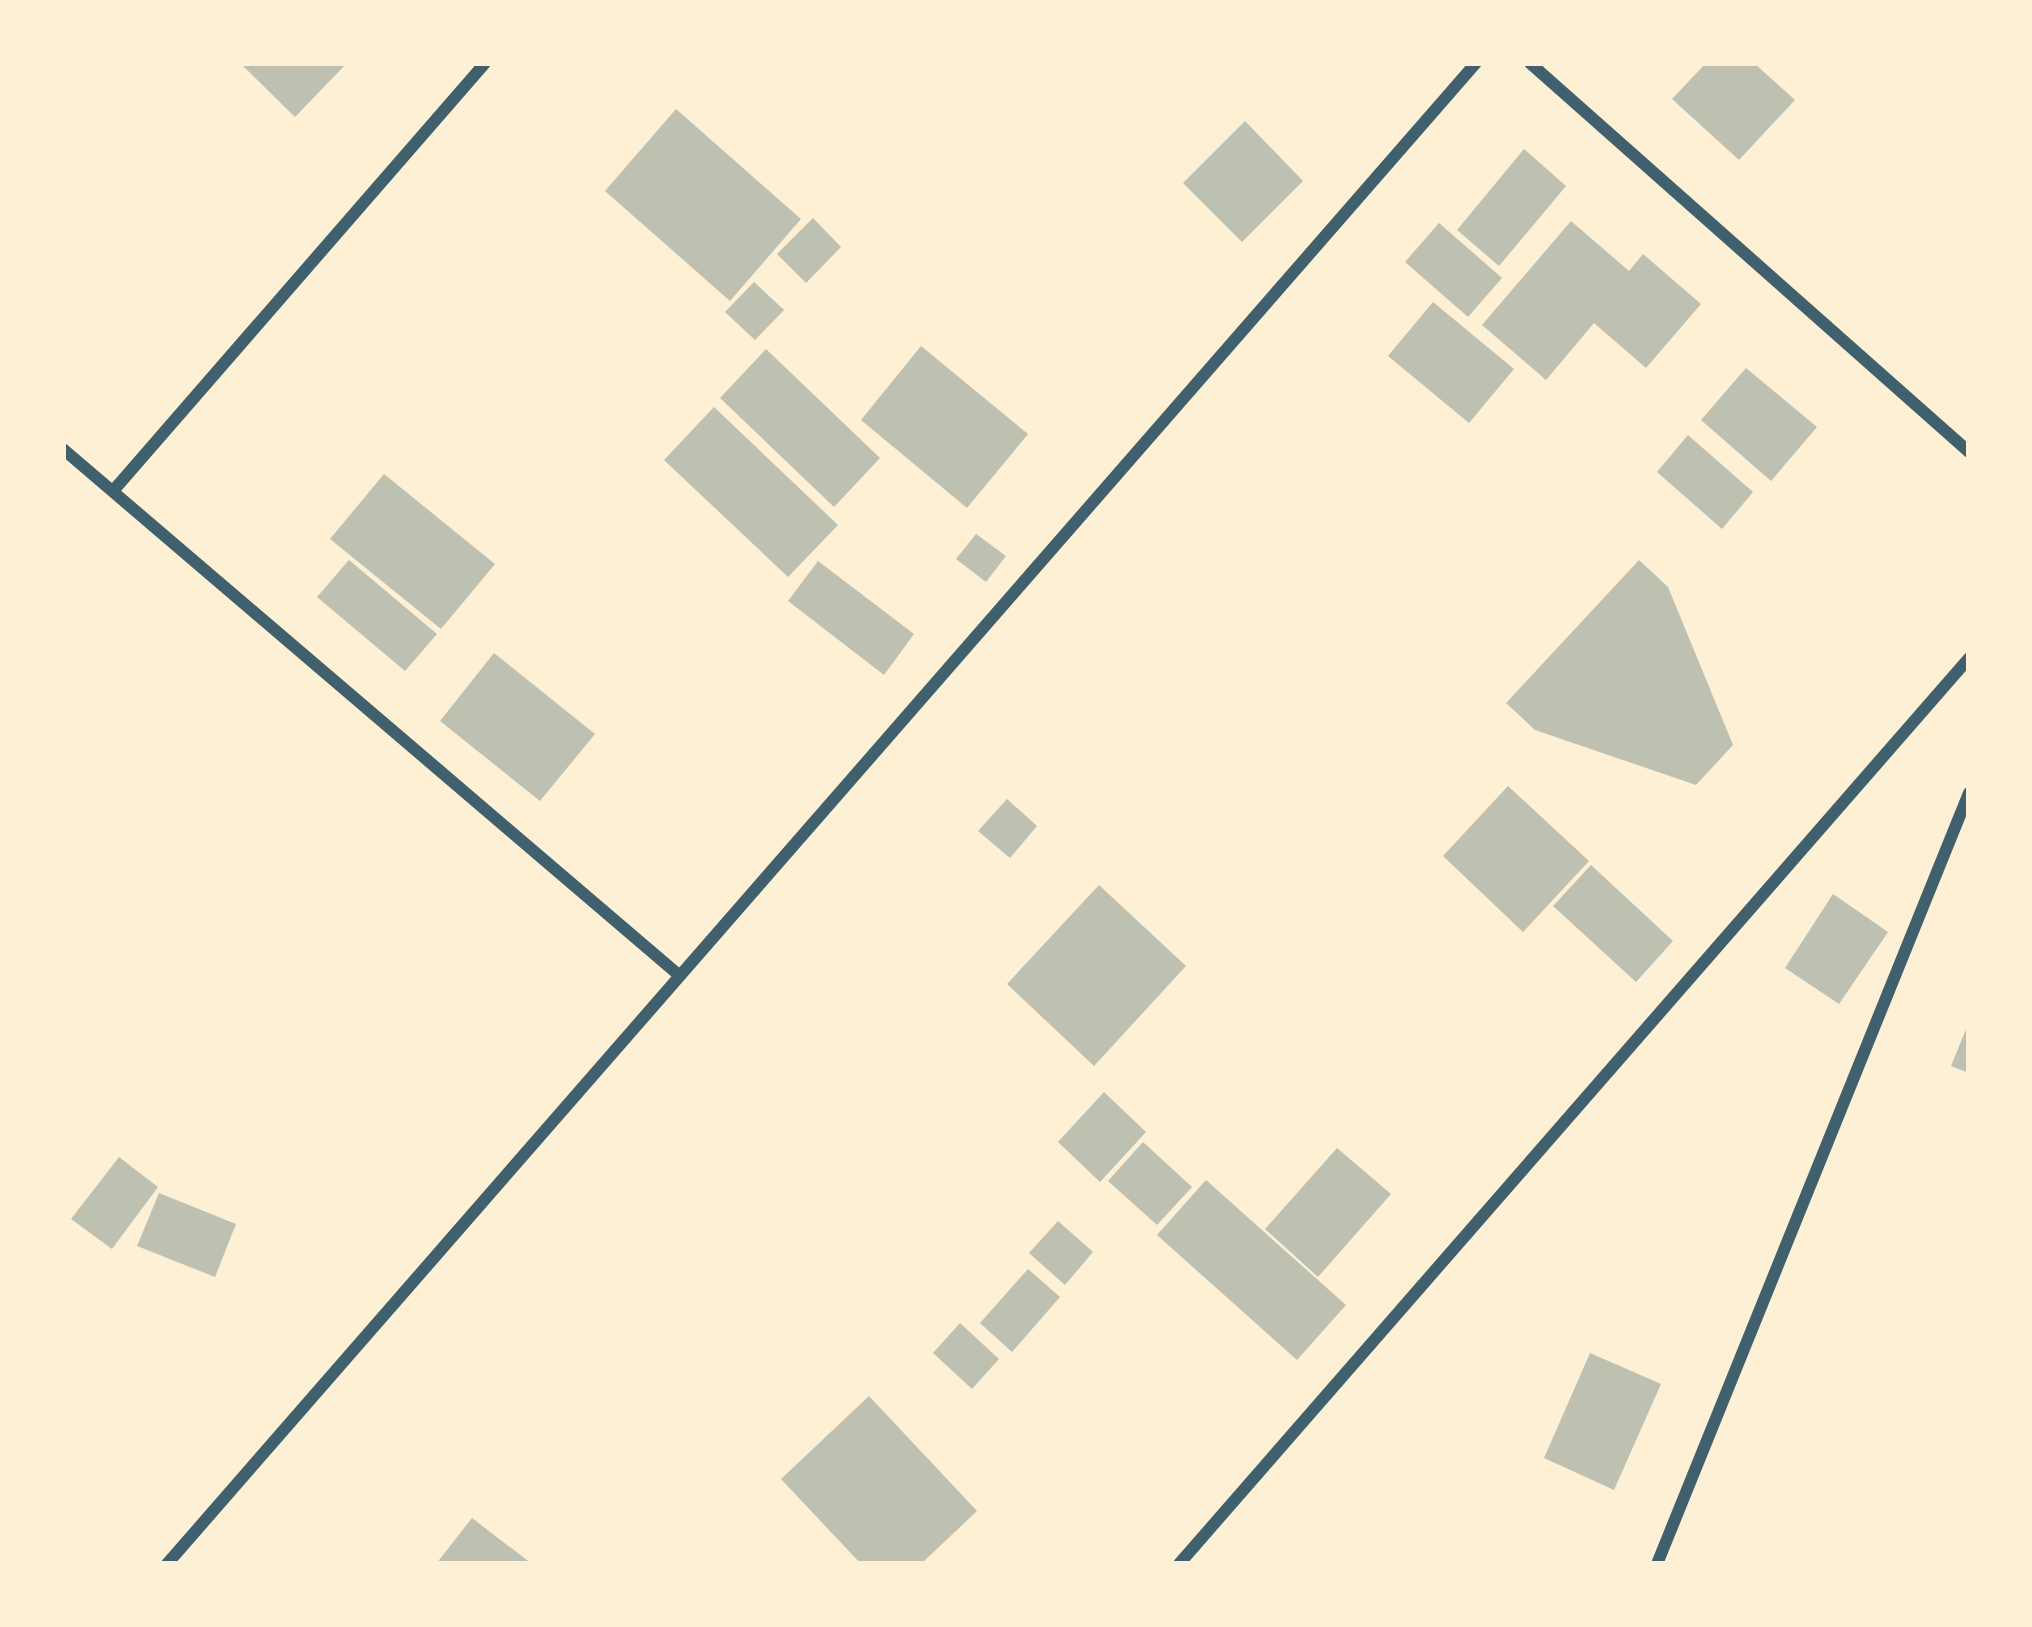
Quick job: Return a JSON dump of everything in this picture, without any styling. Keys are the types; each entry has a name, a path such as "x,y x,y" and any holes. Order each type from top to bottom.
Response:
{"street":[{"path":"113,491 485,63"},
{"path":"167,1564 1476,63"},
{"path":"1531,63 1969,452"},
{"path":"63,449 680,976"},
{"path":"1179,1564 1969,658"},
{"path":"1657,1564 1969,793"}],"building":[{"path":"240,63 347,63 295,117"},
{"path":"1706,63 1754,63 1795,100 1739,160 1672,99"},
{"path":"676,109 801,219 730,301 605,191"},
{"path":"1245,121 1303,181 1242,242 1183,183"},
{"path":"1524,149 1566,186 1499,266 1457,230"},
{"path":"813,218 841,247 806,283 777,254"},
{"path":"1571,221 1629,271 1643,254 1701,304 1646,368 1594,323 1546,380 1482,325"},
{"path":"1439,223 1502,278 1468,317 1405,262"},
{"path":"754,282 784,310 755,340 725,312"},
{"path":"1433,302 1514,369 1469,423 1388,356"},
{"path":"921,346 1028,434 967,508 861,420"},
{"path":"766,349 880,458 834,507 720,398"},
{"path":"1746,368 1817,427 1771,481 1701,420"},
{"path":"714,407 838,525 788,577 664,460"},
{"path":"1688,435 1753,492 1722,529 1657,472"},
{"path":"384,474 495,564 441,629 330,539"},
{"path":"976,534 1006,556 986,582 956,559"},
{"path":"349,560 437,634 405,671 317,597"},
{"path":"1639,560 1668,587 1733,745 1696,785 1535,730 1506,703"},
{"path":"818,561 914,634 884,675 788,601"},
{"path":"494,653 595,734 540,801 440,721"},
{"path":"1508,786 1589,861 1523,932 1443,856"},
{"path":"1007,799 1037,826 1010,858 978,831"},
{"path":"1591,865 1673,941 1636,982 1553,906"},
{"path":"1099,885 1186,966 1094,1066 1007,984"},
{"path":"1833,894 1888,932 1839,1004 1785,968"},
{"path":"1969,1022 1969,1073 1951,1066"},
{"path":"1104,1092 1146,1132 1100,1182 1058,1142"},
{"path":"1143,1142 1192,1187 1157,1225 1108,1181"},
{"path":"1337,1148 1391,1194 1318,1277 1265,1229"},
{"path":"119,1157 158,1187 112,1249 71,1219"},
{"path":"1206,1180 1346,1305 1297,1360 1157,1235"},
{"path":"159,1193 236,1224 215,1277 137,1246"},
{"path":"1058,1221 1093,1252 1065,1285 1029,1253"},
{"path":"1028,1269 1060,1297 1012,1352 980,1323"},
{"path":"960,1323 999,1359 972,1389 933,1353"},
{"path":"1590,1353 1661,1384 1614,1490 1544,1458"},
{"path":"869,1396 977,1511 921,1564 861,1564 781,1479"},
{"path":"472,1518 532,1564 436,1564"}]}
